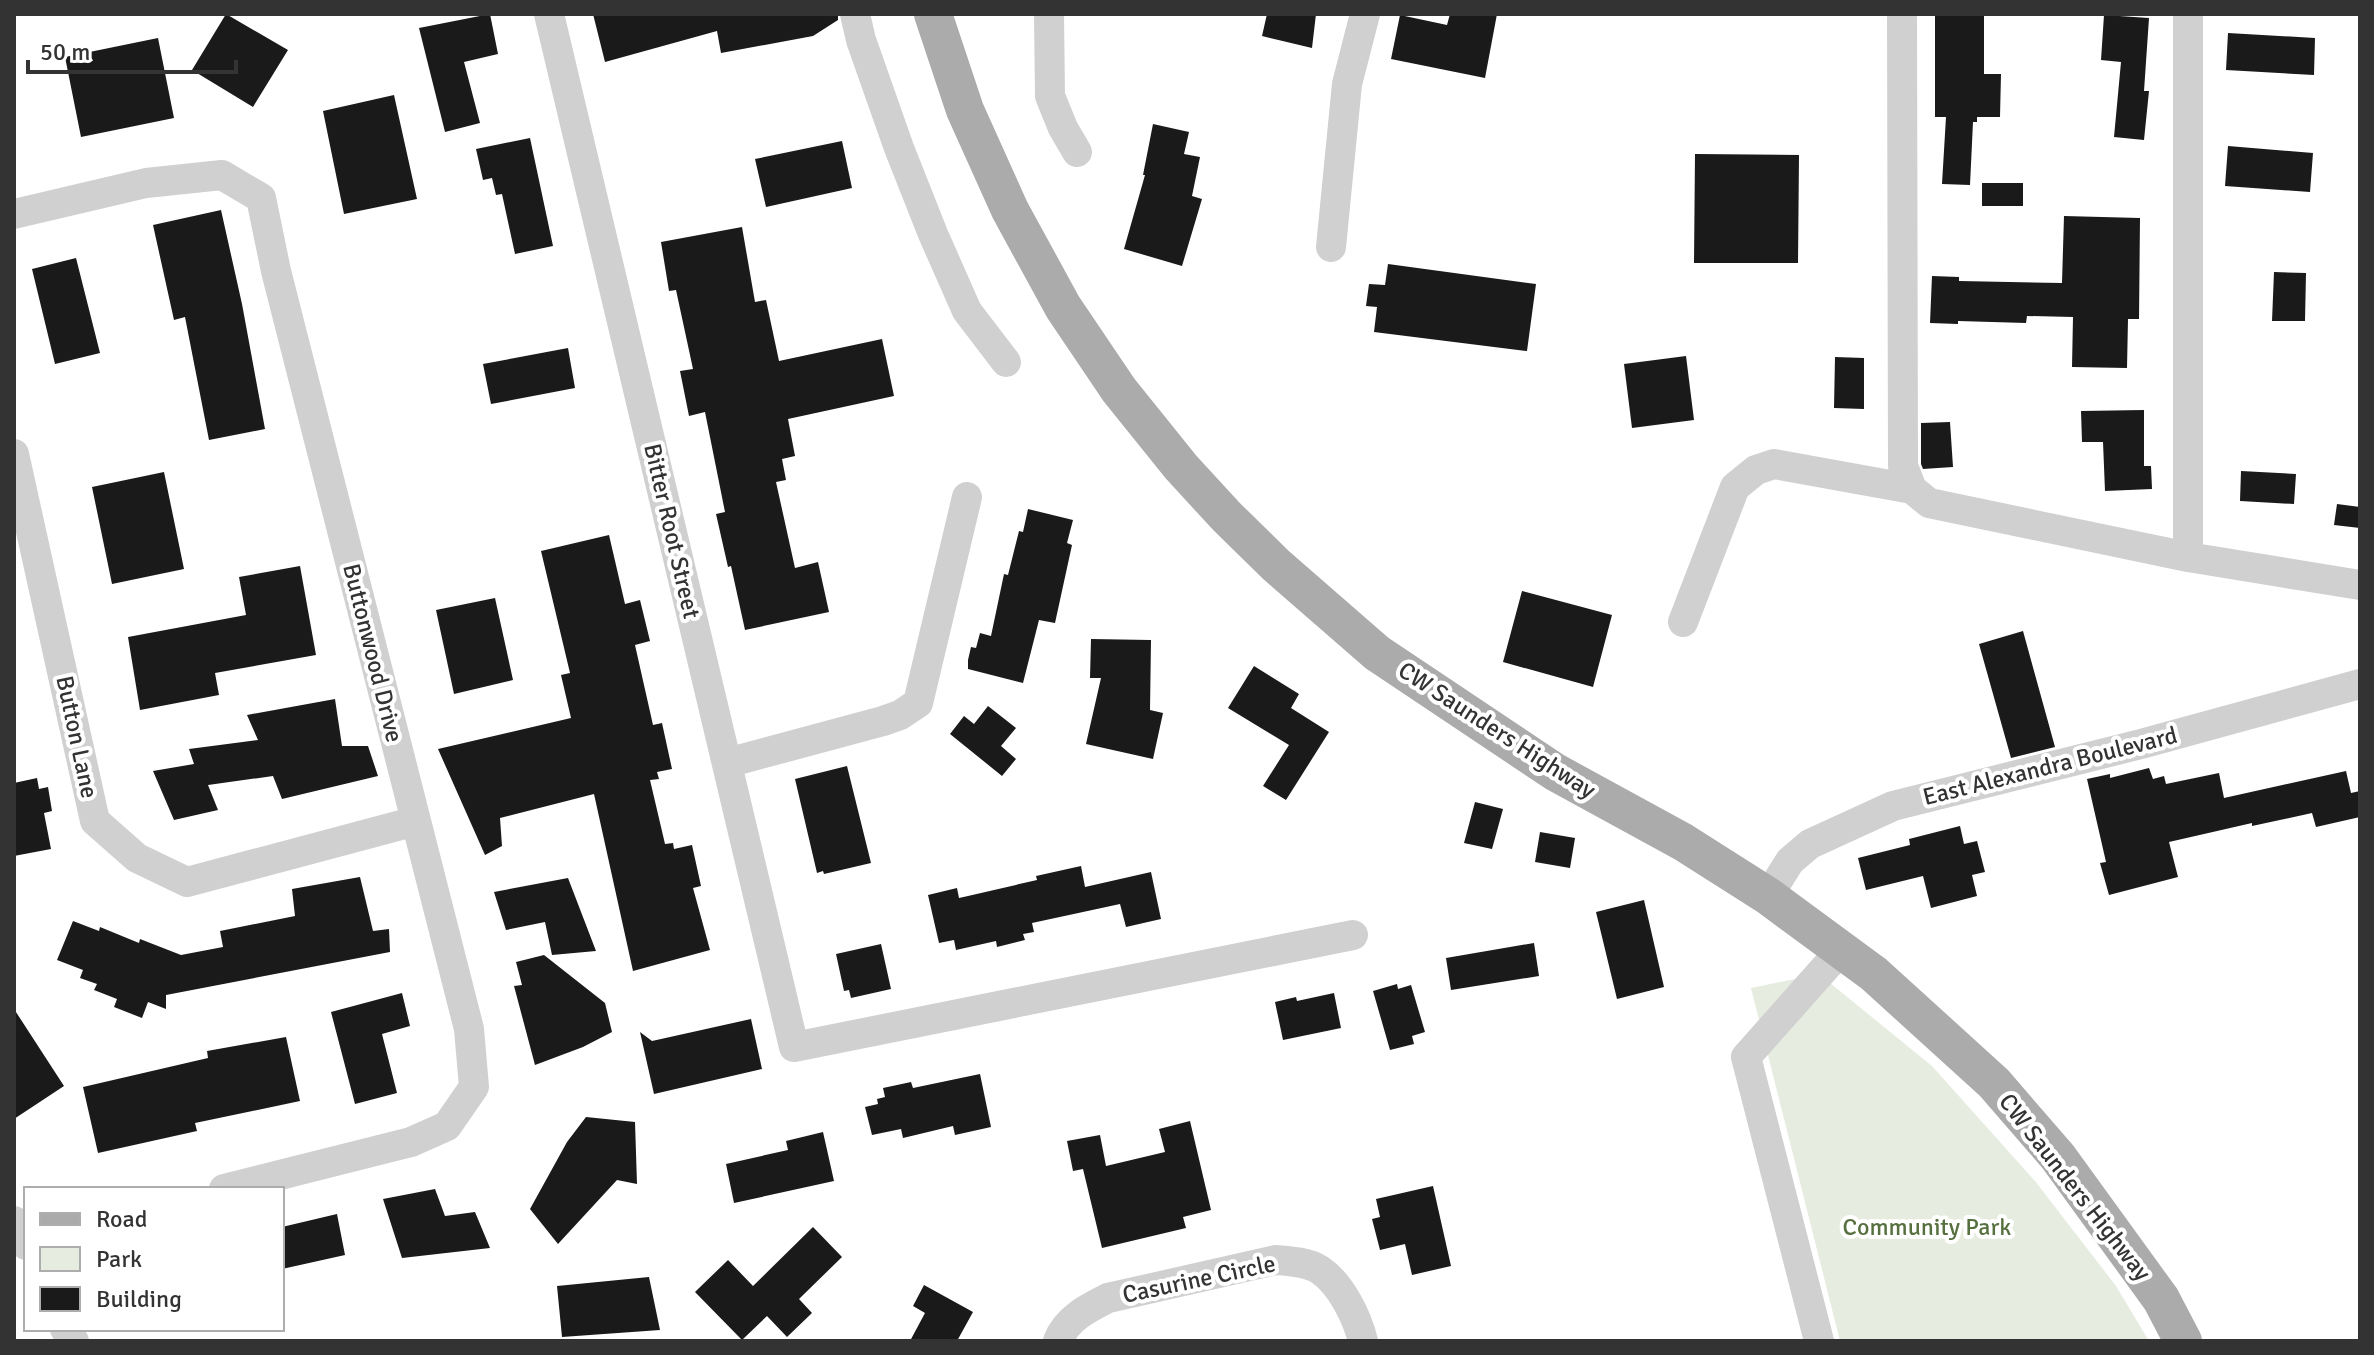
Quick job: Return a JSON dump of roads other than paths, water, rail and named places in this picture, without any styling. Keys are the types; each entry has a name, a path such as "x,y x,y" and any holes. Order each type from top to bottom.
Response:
{"main road":[{"name":"CW Saunders Highway","path":"933,14 965,110 1010,210 1063,307 1119,390 1181,467 1227,517 1276,565 1377,653 1555,772 1683,842 1768,896 1874,974 1994,1083 2058,1157 2161,1299 2183,1341"}],"street":[{"name":"Bitter Root Street","path":"549,14 794,1047 1353,935"},
{"path":"855,14 861,40 899,148 933,234 967,311 1006,362"},
{"path":"1049,14 1050,96 1077,152"},
{"path":"1331,247 1347,84 1365,14"},
{"path":"1902,14 1903,466 1912,489 1929,503 2188,557 2360,585"},
{"path":"2188,14 2188,557"},
{"name":"Buttonwood Drive","path":"14,214 146,183 222,175 261,198 280,286 469,1029 474,1087 447,1126 411,1142 232,1187"},
{"name":"Button Lane","path":"14,454 95,821 137,858 187,882 416,821"},
{"path":"1683,622 1735,487 1756,470 1774,464 1912,489"},
{"path":"727,763 883,721 900,715 918,703 967,497"},
{"name":"East Alexandra Boulevard","path":"1768,896 1790,861 1810,844 1893,806 2141,744 2360,684"},
{"path":"1819,1341 1746,1057 1841,950"},
{"path":"14,1221 24,1241"},
{"name":"Casurine Circle","path":"1058,1341 1060,1334 1082,1311 1108,1298 1276,1260 1299,1262 1320,1269 1353,1311 1363,1341"}],"park label":[{"name":"Community Park","path":"1927,1227"}]}
